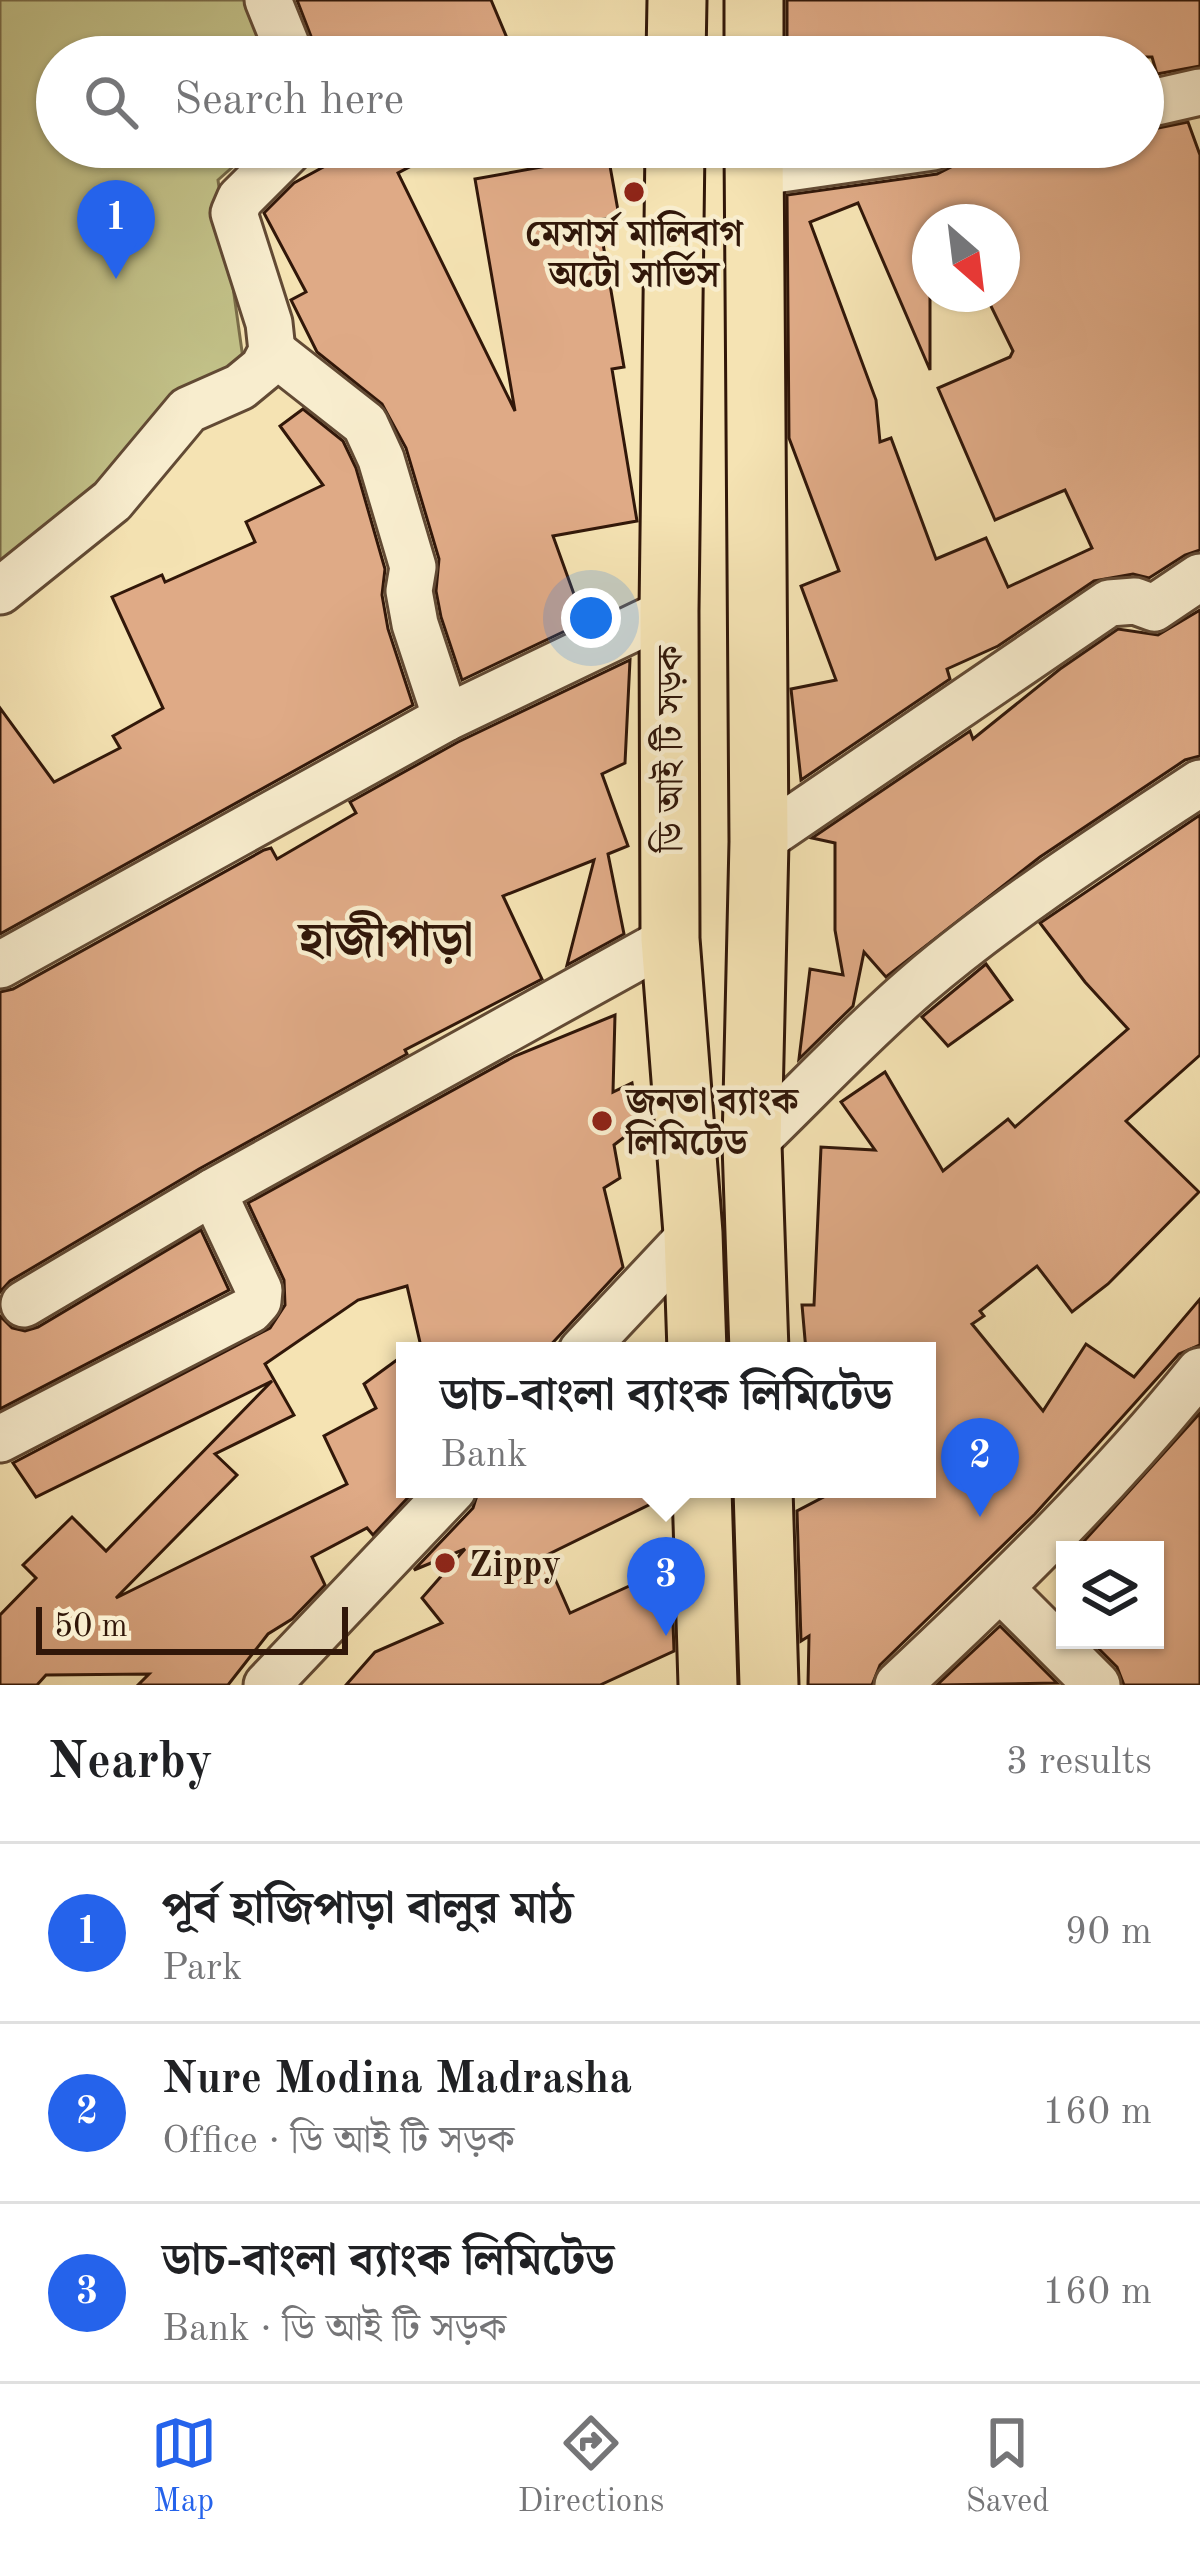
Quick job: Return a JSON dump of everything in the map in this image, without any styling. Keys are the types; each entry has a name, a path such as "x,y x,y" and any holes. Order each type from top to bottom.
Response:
{"main road":[{"path":"676,36 677,0"},
{"path":"754,0 754,36"},
{"name":"ডি আই টি সড়ক","path":"675,168 670,939 697,1342"},
{"path":"754,168 760,842 752,1144 759,1342"},
{"path":"702,1498 708,1685"},
{"path":"763,1498 769,1685"}],"street":[{"path":"268,0 283,36"},
{"path":"1164,100 1200,92"},
{"path":"0,591 112,502 188,410 240,387 263,368 272,351 269,323 234,213 240,199 271,168"},
{"path":"272,351 364,424 381,459 413,568 409,591 415,624 446,718"},
{"path":"760,842 1108,603 1135,601 1154,608 1200,577"},
{"path":"0,965 446,718 669,610"},
{"path":"752,1144 932,973 1053,880 1200,783"},
{"path":"24,1304 213,1192 670,939"},
{"path":"0,1439 250,1310 259,1300 259,1290 213,1192"},
{"path":"590,1342 693,1233"},
{"path":"898,1685 1001,1589 1127,1460 1200,1371"},
{"path":"267,1685 444,1498"},
{"path":"1001,1589 1097,1685"}],"shaded area":[{"path":"0,0 247,0 258,36 36,36 36,168 231,168 218,180 246,380 37,531 0,600"}],"building":[{"path":"297,0 491,0 506,36 311,36"},
{"path":"787,0 1200,0 1200,66 1164,73 1164,36 787,36"},
{"path":"1188,122 1200,155 1200,550 1149,578 1133,574 1094,581 998,646 947,669 950,679 801,780 791,689 836,680 801,586 839,571 789,438 787,195 937,174 949,168 1164,168 1164,127","holes":["858,203 930,370 930,312 912,312 912,204 1020,204 1020,312 994,312 1013,351 1010,357 938,388 995,520 1065,490 1092,548 1008,587 986,538 936,559 891,438 880,442 876,400 810,222"]},
{"path":"322,168 408,168 398,173 515,411 475,179 536,168 610,168 619,216 599,220 624,367 612,369 637,521 553,536 584,622 462,680 436,591 439,559 406,448 382,404 317,352 291,300 306,292 264,213 294,183"},
{"path":"303,409 343,441 356,468 385,569 382,595 388,629 413,705 0,934 0,708 54,782 120,748 113,736 163,708 112,597 162,575 165,582 255,542 246,522 323,485 280,426"},
{"path":"1200,610 1200,756 1185,760 1040,857 886,977 864,952 853,1006 799,1059 810,969 843,975 835,930 835,843 812,838 970,731 973,739 1118,629 1158,635"},
{"path":"630,660 625,763 602,774 628,846 608,854 624,934 567,965 594,860 503,896 542,979 405,1050 407,1054 199,1169 10,1281 0,1292 0,992 264,850 271,848 277,859 356,813 350,802 458,742"},
{"path":"1200,815 1200,1055 1126,1121 1199,1192 1108,1284 1072,1312 1037,1266 980,1311 984,1316 972,1324 1043,1411 1086,1344 1134,1377 1200,1299 1200,1345 1179,1354 1035,1514 880,1665 872,1685 808,1685 809,1636 801,1641 797,1511 822,1498 936,1498 936,1342 805,1342 802,1305 814,1305 821,1147 875,1150 841,1102 885,1072 943,1171 1008,1119 1015,1127 1128,1029 1040,923"},
{"path":"986,964 1012,1000 948,1046 922,1017"},
{"path":"615,1015 613,1092 632,1083 640,1125 614,1145 620,1178 604,1188 623,1267 553,1342 420,1342 407,1286 358,1300 265,1364 294,1415 215,1454 237,1475 116,1598 347,1484 324,1436 376,1408 364,1384 396,1361 396,1498 408,1498 373,1535 367,1528 312,1557 325,1585 292,1619 268,1634 228,1685 138,1685 149,1674 46,1675 37,1685 0,1685 0,1615 36,1578 23,1565 72,1517 106,1551 272,1381 36,1497 13,1463 270,1328 285,1305 284,1280 248,1203 515,1056"},
{"path":"201,1230 229,1290 0,1409 0,1316 12,1328 38,1327"},
{"path":"1200,1413 1200,1685 1124,1685 1117,1667 1099,1649 1164,1649 1164,1541 1084,1541"},
{"path":"476,1498 663,1498 545,1556 570,1613 671,1567 674,1651 600,1685 346,1685 375,1652 442,1623 422,1598 465,1549 414,1570 473,1508"},
{"path":"1000,1626 1057,1683 937,1685 956,1667"}],"place":[{"name":"মেসার্স মালিবাগ অটো সার্ভিস","path":"634,192"},
{"name":"পূর্ব হাজিপাড়া বালুর মাঠ","path":"116,279"},
{"name":"জনতা ব্যাংক লিমিটেড","path":"602,1121"},
{"name":"Nure Modina Madrasha","path":"980,1517"},
{"name":"Zippy","path":"445,1563"},
{"name":"ডাচ-বাংলা ব্যাংক লিমিটেড","path":"666,1636"}],"district":[{"name":"হাজীপাড়া","path":"386,938"}]}
